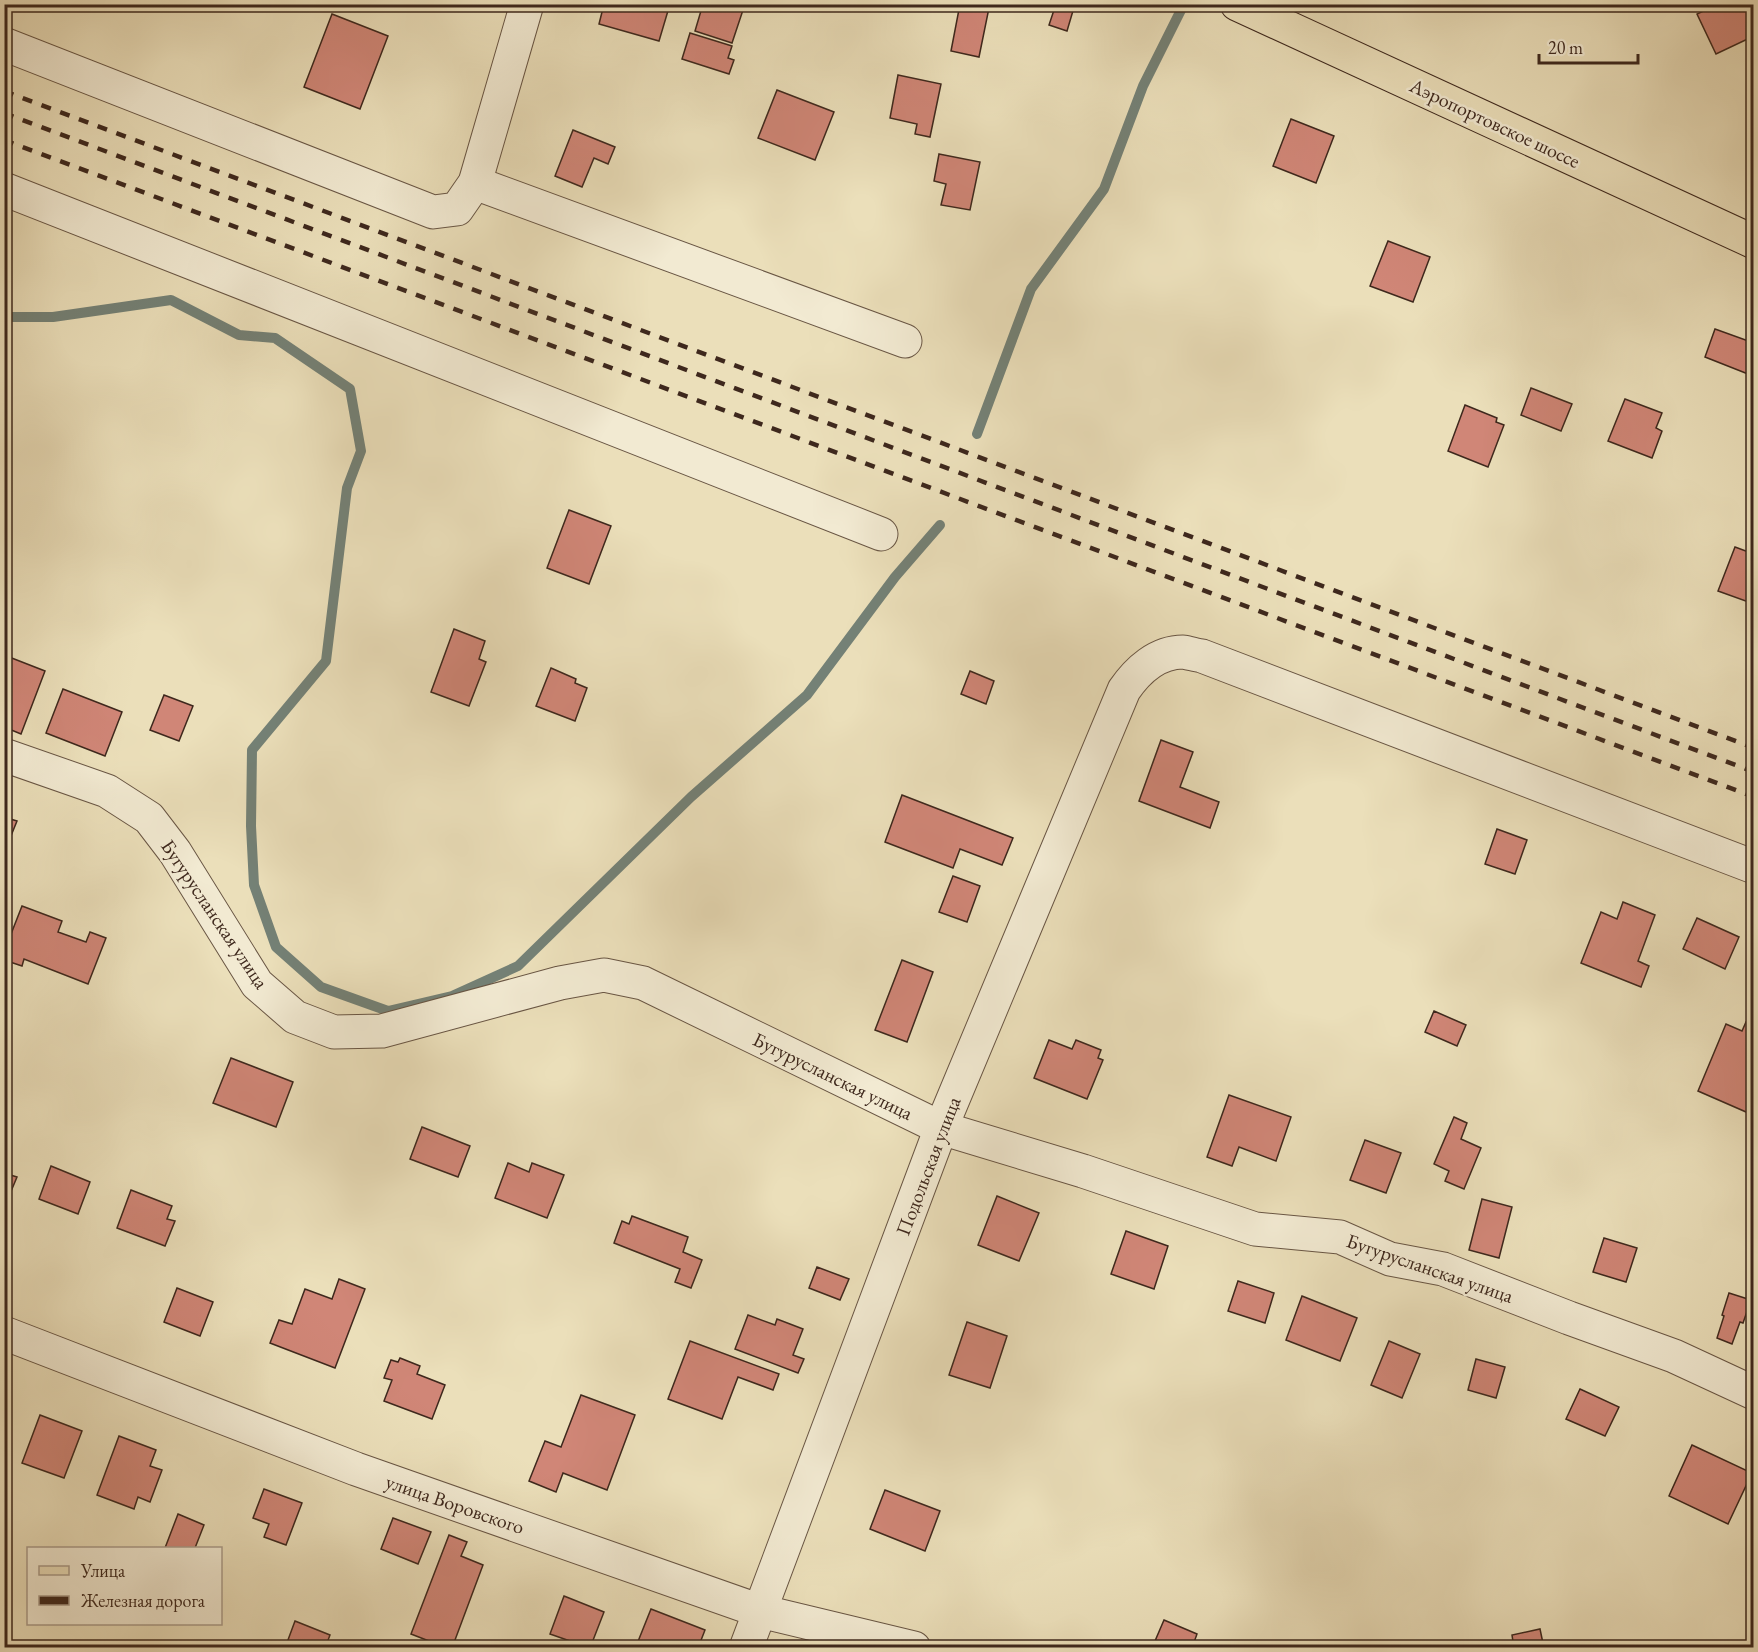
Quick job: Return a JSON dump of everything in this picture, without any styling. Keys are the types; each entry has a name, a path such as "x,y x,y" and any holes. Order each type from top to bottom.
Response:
{"main road":[{"name":"Аэропортовское шоссе","path":"1237,4 1754,242"}],"street":[{"path":"4,44 433,212 457,209 475,183 527,4"},
{"path":"475,183 905,341"},
{"path":"4,189 881,534"},
{"name":"Подольская улица","path":"746,1647 941,1128 1124,690 1136,673 1165,655 1182,652 1202,656 1754,867"},
{"name":"Бугурусланская улица","path":"4,755 107,791 149,818 175,852 257,984 295,1017 334,1032 381,1031 560,983 604,975 643,983 941,1128 1083,1171 1255,1229 1340,1237 1390,1259 1443,1269 1674,1356 1754,1393"},
{"name":"улица Воровского","path":"4,1333 356,1469 760,1611 914,1647"}],"building":[{"path":"604,4 670,4 659,41 599,24"},
{"path":"703,4 726,4 743,10 732,43 695,31"},
{"path":"960,4 989,8 979,57 951,51"},
{"path":"1056,4 1075,4 1067,31 1049,25"},
{"path":"1718,4 1754,4 1754,36 1716,54 1697,14"},
{"path":"332,14 388,36 360,109 304,87"},
{"path":"690,33 732,46 728,58 734,60 729,74 682,59"},
{"path":"898,75 941,84 930,137 915,134 917,124 890,118"},
{"path":"777,90 834,112 815,160 758,138"},
{"path":"1291,119 1334,136 1316,183 1273,166"},
{"path":"573,130 615,147 608,164 594,158 582,187 555,176"},
{"path":"939,154 980,162 970,210 941,205 946,184 934,181"},
{"path":"1388,241 1430,257 1413,302 1370,286"},
{"path":"1715,329 1754,343 1754,360 1748,374 1705,357"},
{"path":"1531,388 1572,404 1561,431 1521,415"},
{"path":"1625,399 1662,413 1656,428 1662,431 1652,458 1608,441"},
{"path":"1465,405 1497,418 1496,422 1504,425 1488,467 1448,451"},
{"path":"569,510 611,526 589,584 547,568"},
{"path":"1735,547 1754,554 1754,604 1718,591"},
{"path":"454,629 485,641 479,659 486,662 469,706 431,692"},
{"path":"4,655 45,671 21,734 4,727"},
{"path":"551,668 576,679 575,683 587,688 575,721 536,706"},
{"path":"970,671 994,681 986,704 961,694"},
{"path":"63,689 122,712 105,756 46,733"},
{"path":"164,695 193,706 179,741 150,730"},
{"path":"1161,740 1193,752 1180,787 1219,802 1210,828 1139,801"},
{"path":"902,795 1013,838 1002,865 960,849 953,868 885,842"},
{"path":"4,817 17,821 4,853"},
{"path":"1497,829 1527,840 1515,874 1485,864"},
{"path":"953,876 980,886 967,922 939,912"},
{"path":"1623,902 1655,915 1638,961 1649,966 1641,987 1581,963 1601,912 1617,919"},
{"path":"22,906 62,921 58,932 86,942 90,932 106,938 88,984 24,959 22,966 4,960 4,952"},
{"path":"1697,918 1739,937 1725,969 1683,949"},
{"path":"902,960 933,972 907,1042 875,1030"},
{"path":"1434,1011 1466,1025 1457,1046 1425,1032"},
{"path":"1746,1022 1754,1025 1753,1115 1698,1091 1726,1024 1742,1031"},
{"path":"1049,1040 1072,1049 1076,1040 1101,1050 1098,1058 1103,1060 1087,1099 1034,1078"},
{"path":"231,1058 293,1082 276,1127 213,1103"},
{"path":"1229,1095 1291,1117 1276,1161 1239,1147 1232,1166 1207,1157"},
{"path":"1454,1117 1467,1123 1461,1139 1481,1148 1464,1189 1445,1181 1449,1171 1434,1164"},
{"path":"422,1127 470,1146 458,1177 410,1159"},
{"path":"1365,1140 1401,1153 1386,1193 1350,1180"},
{"path":"508,1163 529,1172 532,1163 564,1175 547,1218 495,1198"},
{"path":"51,1166 90,1182 78,1214 39,1199"},
{"path":"4,1173 17,1177 4,1208"},
{"path":"131,1190 172,1206 167,1219 175,1221 165,1246 117,1228"},
{"path":"997,1196 1039,1213 1019,1261 978,1245"},
{"path":"1482,1199 1512,1207 1499,1258 1469,1250"},
{"path":"632,1216 688,1237 683,1252 702,1260 691,1288 675,1282 680,1269 614,1243 622,1221 629,1224"},
{"path":"1126,1231 1168,1246 1154,1289 1111,1274"},
{"path":"1604,1238 1637,1248 1626,1282 1593,1272"},
{"path":"817,1267 849,1279 840,1300 809,1288"},
{"path":"339,1279 365,1289 335,1368 270,1343 279,1320 292,1324 305,1289 332,1299"},
{"path":"1238,1281 1274,1293 1265,1323 1228,1311"},
{"path":"177,1288 213,1302 200,1336 164,1322"},
{"path":"1729,1293 1751,1300 1732,1344 1717,1338"},
{"path":"1302,1296 1357,1318 1340,1361 1286,1340"},
{"path":"748,1315 775,1325 777,1319 803,1329 793,1355 804,1359 798,1373 735,1349"},
{"path":"967,1322 1007,1336 990,1388 949,1375"},
{"path":"690,1341 779,1374 773,1390 738,1377 722,1419 668,1399"},
{"path":"1389,1341 1420,1354 1402,1398 1371,1385"},
{"path":"400,1358 420,1366 417,1374 445,1385 432,1419 384,1401 392,1380 384,1378 391,1360 398,1362"},
{"path":"1476,1359 1505,1367 1496,1398 1468,1390"},
{"path":"1580,1389 1619,1407 1605,1436 1566,1419"},
{"path":"581,1395 635,1415 607,1490 563,1473 556,1492 529,1481 545,1441 561,1447"},
{"path":"40,1415 82,1431 64,1478 22,1463"},
{"path":"119,1436 156,1450 150,1466 162,1470 150,1502 138,1497 134,1509 97,1495"},
{"path":"1692,1445 1752,1473 1728,1524 1669,1496"},
{"path":"264,1489 302,1503 286,1545 264,1537 269,1524 253,1518"},
{"path":"885,1490 940,1511 925,1551 870,1529"},
{"path":"178,1514 204,1525 195,1547 165,1547"},
{"path":"393,1518 431,1532 418,1564 381,1549"},
{"path":"449,1535 467,1542 461,1556 483,1565 452,1648 411,1634"},
{"path":"564,1596 604,1612 590,1648 550,1634"},
{"path":"651,1609 705,1630 698,1648 645,1648 637,1644"},
{"path":"1164,1620 1197,1634 1192,1648 1152,1648"},
{"path":"295,1621 330,1635 325,1648 285,1648"},
{"path":"1540,1629 1544,1648 1514,1648 1512,1635"}],"waterway":[{"path":"977,434 1031,289 1104,189 1143,86 1184,4"},
{"path":"4,317 53,317 171,300 239,335 275,338 350,389 361,451 347,488 326,661 252,750 251,826 254,885 276,947 321,987 388,1011 452,996 518,966 691,797 807,695 895,577 940,525"}],"railway":[{"path":"4,91 1754,748"},
{"path":"4,113 1754,772"},
{"path":"4,140 1754,797"}]}
